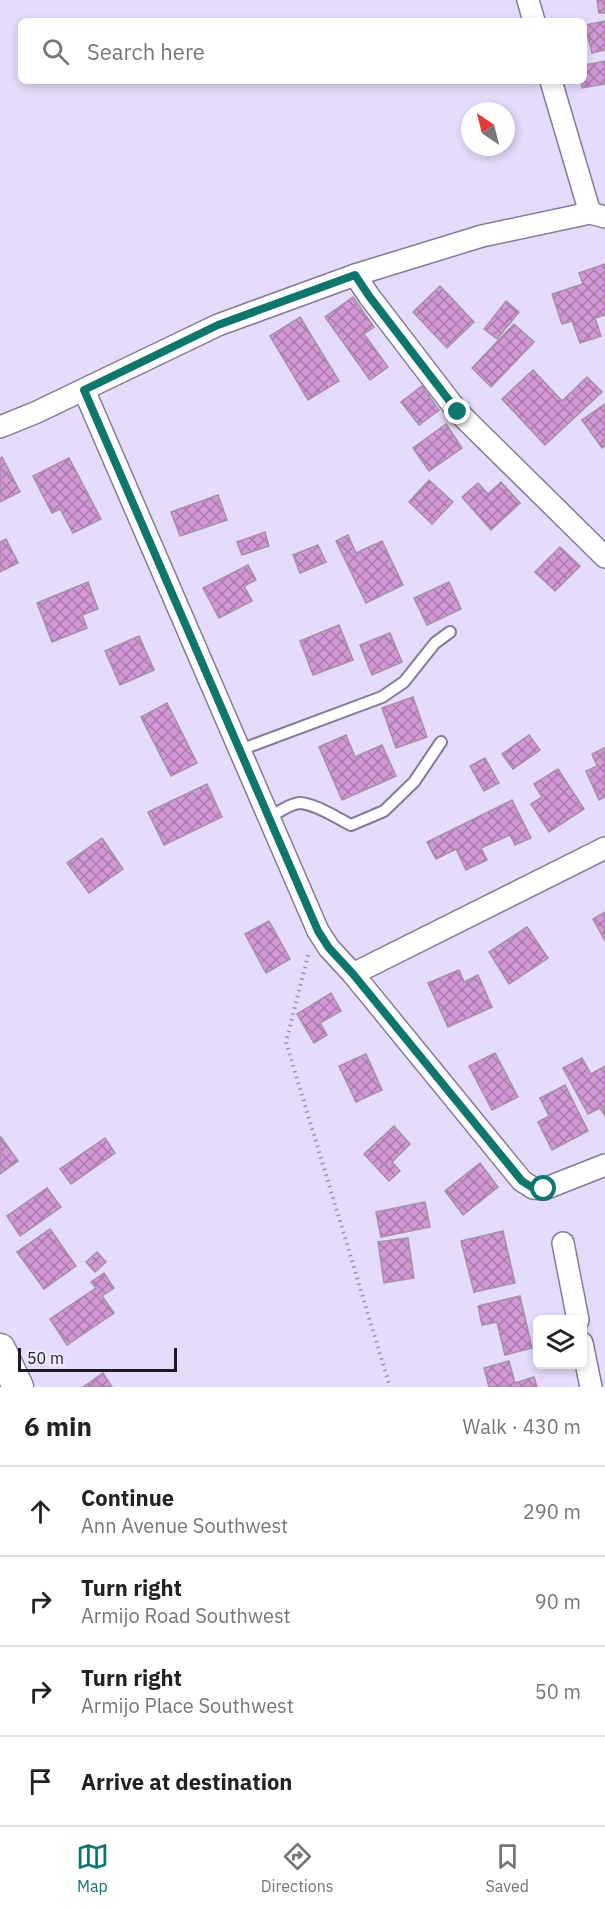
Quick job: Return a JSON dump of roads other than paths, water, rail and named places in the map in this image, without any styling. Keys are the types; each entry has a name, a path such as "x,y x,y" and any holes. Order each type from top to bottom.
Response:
{"street":[{"path":"528,0 533,18"},
{"path":"0,427 84,390 218,325 355,275 482,236 597,215 552,84"},
{"path":"355,275 458,412 605,557"},
{"path":"84,390 315,925 329,948 353,974 522,1181 533,1188 544,1189 605,1165"},
{"path":"353,974 605,848"},
{"path":"563,1243 577,1315"},
{"path":"0,1348 18,1387"},
{"path":"587,1367 591,1387"}],"lane":[{"path":"240,750 382,697 404,682 435,643 450,632"},
{"path":"269,818 299,803 319,808 351,825 384,811 414,782 441,742"}]}
